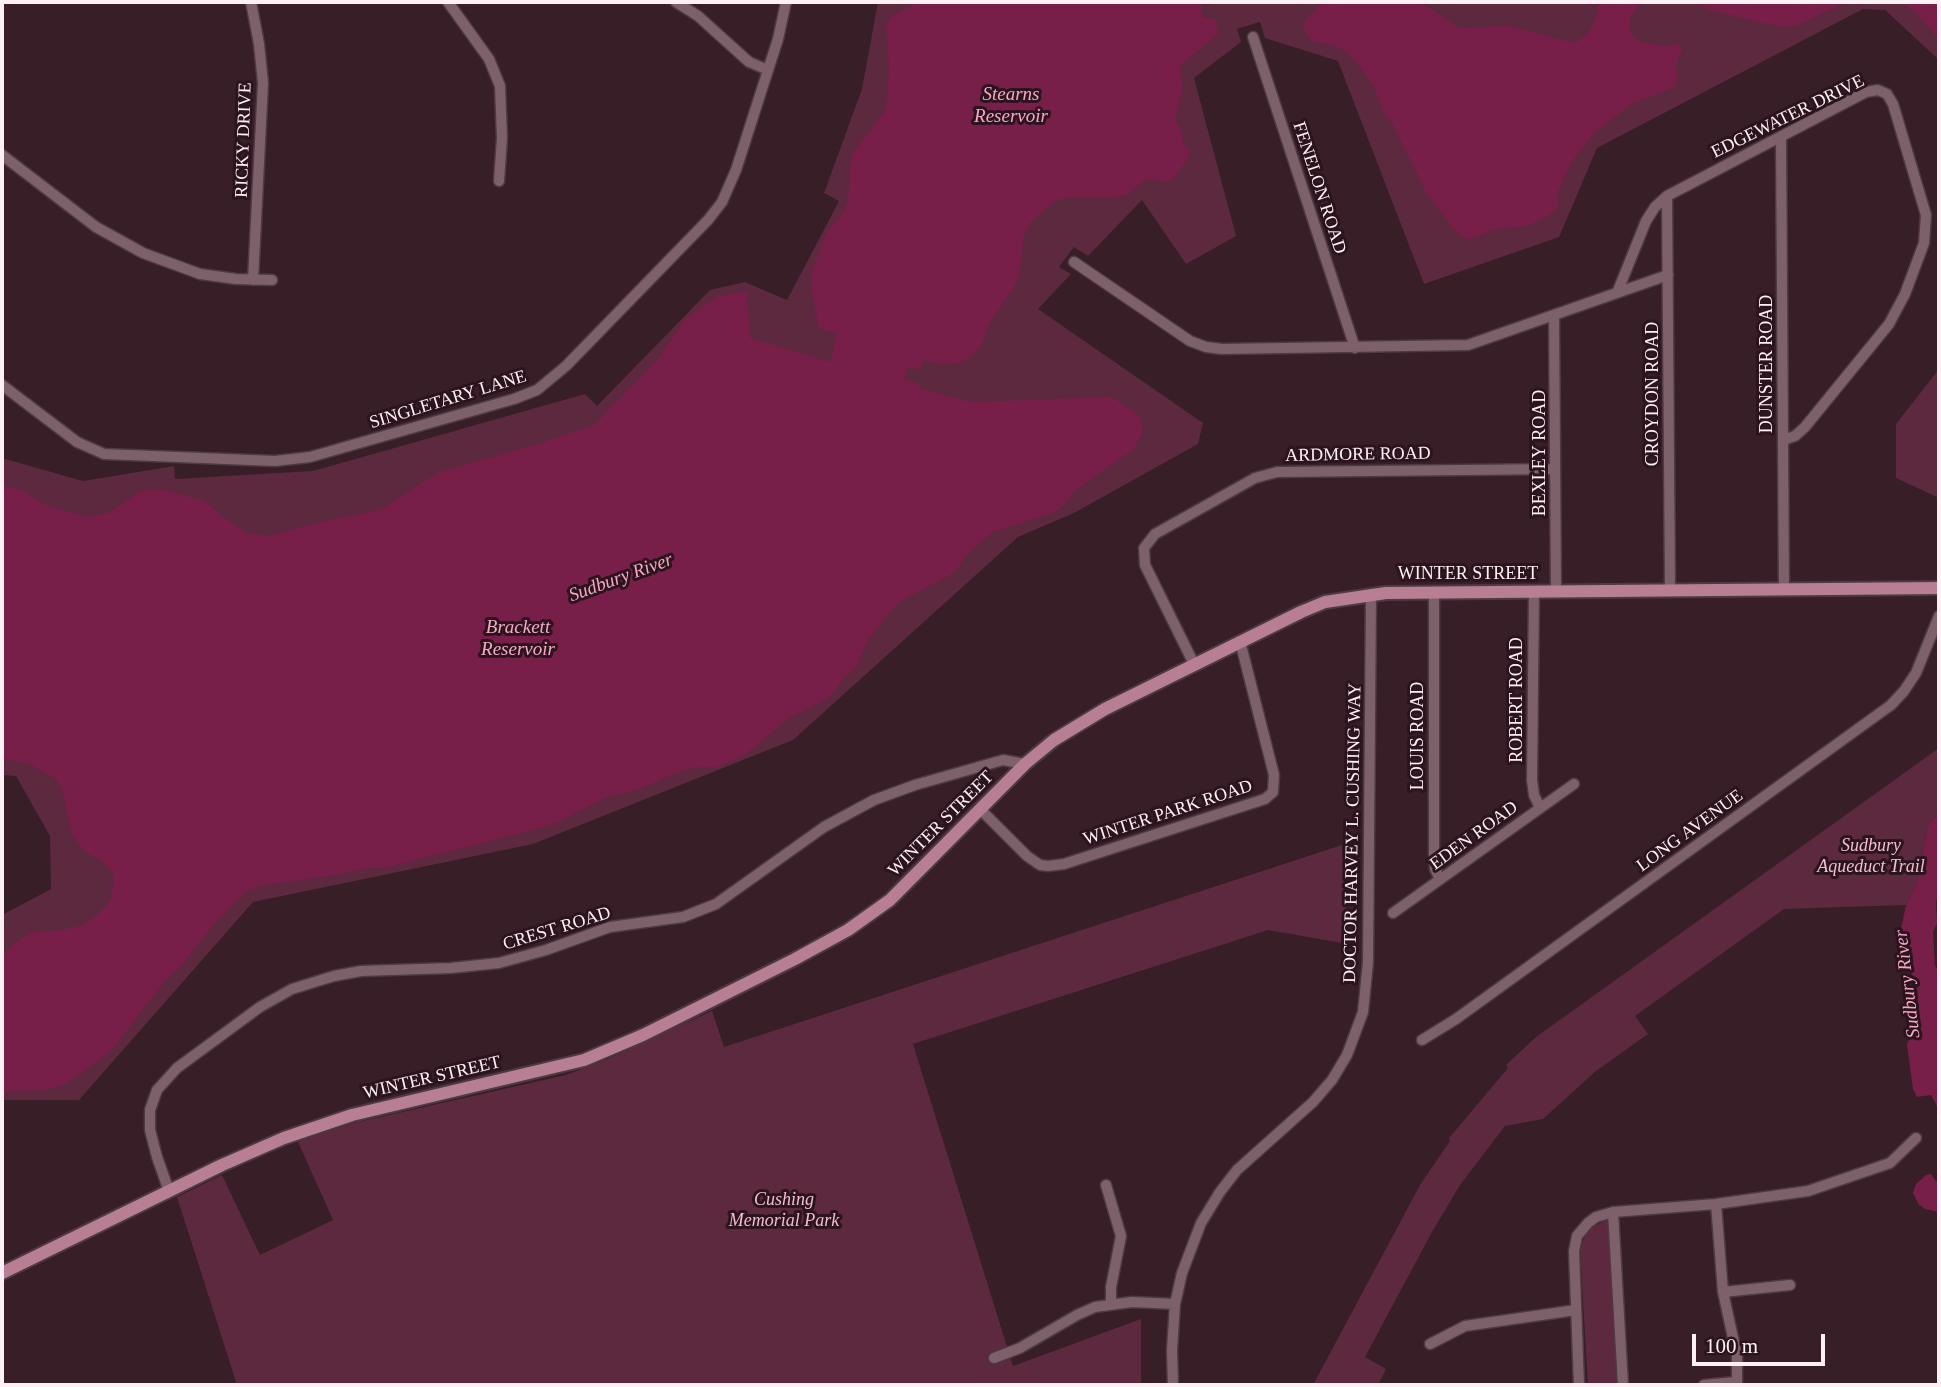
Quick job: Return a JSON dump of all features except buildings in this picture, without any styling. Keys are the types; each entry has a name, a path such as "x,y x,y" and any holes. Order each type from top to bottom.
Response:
{"main road":[{"name":"WINTER STREET","path":"2,1273 268,1145 330,1121 565,1066 600,1054 795,959 855,925 896,894 1025,764 1054,740 1086,720 1194,664 1325,602 1371,594 1434,592 1939,588"}],"street":[{"name":"RICKY DRIVE","path":"251,2 263,83 253,280"},
{"path":"448,2 489,59 499,86 502,138 499,181"},
{"path":"676,2 698,16 749,62 768,70"},
{"name":"SINGLETARY LANE","path":"2,385 77,442 104,454 275,461 310,457 526,395 547,383 566,366 708,220 722,202 736,170 768,70 786,2"},
{"name":"FENELON ROAD","path":"1253,37 1355,348"},
{"name":"EDGEWATER DRIVE","path":"1617,293 1646,221 1655,207 1667,197 1867,92 1883,91 1893,103 1927,223 1924,243 1895,314 1805,427 1795,436 1783,440"},
{"name":"DUNSTER ROAD","path":"1781,138 1784,590"},
{"path":"2,155 96,227 126,245 179,268 218,277 272,280"},
{"name":"CROYDON ROAD","path":"1667,197 1670,590"},
{"path":"1074,262 1190,341 1222,349 1468,345 1668,275"},
{"name":"BEXLEY ROAD","path":"1554,315 1556,591"},
{"name":"ARDMORE ROAD","path":"1194,664 1145,565 1144,548 1155,534 1255,478 1277,471 1555,469"},
{"name":"ROBERT ROAD","path":"1534,591 1532,780 1539,808"},
{"name":"LOUIS ROAD","path":"1434,592 1434,855 1435,869 1440,879"},
{"name":"DOCTOR HARVEY L. CUSHING WAY","path":"1173,1385 1175,1304 1191,1246 1213,1203 1237,1170 1305,1110 1332,1080 1350,1049 1363,1012 1368,961 1371,594"},
{"name":"LONG AVENUE","path":"1422,1040 1891,705 1916,673 1939,616"},
{"name":"WINTER PARK ROAD","path":"980,809 1027,856 1040,865 1048,866 1270,796 1274,787 1273,775 1240,641"},
{"name":"CREST ROAD","path":"169,1191 156,1157 150,1130 150,1111 161,1083 177,1068 250,1015 292,989 361,971 451,968 499,963 546,950 610,927 683,917 716,904 824,827 868,803 915,785 983,765 1008,760 1025,764"},
{"name":"EDEN ROAD","path":"1393,914 1574,783"},
{"path":"1579,1385 1573,1259 1577,1236 1595,1217 1613,1212 1716,1204 1819,1188 1890,1163 1916,1138"},
{"path":"1106,1185 1121,1236 1112,1280 1111,1304"},
{"path":"1704,1385 1737,1384 1737,1356 1723,1292 1716,1204"},
{"path":"1613,1212 1623,1385"},
{"path":"1723,1292 1790,1285"},
{"path":"994,1358 1020,1348 1086,1311 1132,1302 1175,1304"},
{"path":"1430,1344 1454,1330 1475,1324 1576,1310"}],"green space":[{"path":"878,2 1939,2 1939,60 1885,10 1863,9 1597,148 1559,237 1424,284 1338,61 1265,38 1260,22 1237,29 1241,42 1194,78 1236,236 1186,264 1142,200 1088,256 1074,247 1059,267 1071,274 1038,309 1203,423 1198,444 1074,513 1018,537 793,740 533,844 253,902 79,1100 2,1100 2,915 51,889 50,836 16,776 2,775 2,458 83,481 174,466 175,479 313,471 585,394 597,406 710,290 745,282 787,300 839,201 824,193 862,89"},
{"path":"1939,369 1939,498 1896,478 1896,424"},
{"name":"Sudbury Aqueduct Trail","path":"1939,748 1939,814 1928,826 1916,885 1906,905 1784,909 1635,1016 1648,1034 1596,1071 1543,1119 1505,1126 1460,1185 1365,1357 1386,1369 1378,1385 1313,1385 1420,1185 1450,1141 1449,1138 1508,1068 1506,1065 1536,1037"},
{"name":"Cushing Memorial Park","path":"1342,845 1346,908 1342,943 1268,930 913,1044 1013,1366 1141,1319 1141,1385 237,1385 177,1197 222,1175 260,1255 333,1220 298,1142 307,1138 354,1123 566,1075 608,1059 712,1011 724,1047"},
{"path":"1607,1220 1610,1222 1619,1385 1588,1385 1580,1248 1591,1228"}],"water":[{"name":"Brackett Reservoir","path":"913,2 1203,2 1203,18 1216,19 1218,34 1179,66 1183,87 1175,119 1189,151 1187,160 1173,179 1162,182 1146,179 1128,194 1117,197 1072,197 1052,203 1030,223 1024,235 1019,275 990,322 981,346 968,359 958,363 940,364 924,360 920,370 908,367 904,379 919,384 919,388 970,402 1112,397 1140,416 1143,431 1134,449 1073,492 1065,504 1053,513 993,532 966,555 950,575 901,601 867,642 856,668 845,676 831,696 788,719 746,754 718,767 685,770 639,789 605,798 556,823 533,830 384,868 369,868 265,885 247,891 220,917 163,983 112,1050 63,1085 44,1090 2,1091 2,954 23,937 34,932 62,930 83,925 94,918 111,900 114,880 105,863 84,851 72,835 62,790 56,779 31,765 2,758 2,485 21,490 46,505 87,517 109,513 139,492 164,490 205,501 224,518 248,533 270,536 374,511 385,507 439,472 594,425 658,359 686,318 719,296 747,291 750,338 830,362 837,334 821,329 818,325 811,287 812,271 827,232 844,211 848,200 853,153 883,113 887,101 889,66 886,26 891,17 911,6"},
{"path":"1322,2 1420,2 1460,28 1509,26 1577,42 1589,32 1598,13 1597,2 1641,2 1630,18 1629,29 1632,35 1640,42 1664,46 1678,44 1683,47 1676,64 1675,87 1631,104 1594,133 1571,163 1557,194 1557,208 1548,216 1527,226 1493,230 1468,240 1457,233 1427,194 1393,125 1383,111 1374,87 1358,64 1348,53 1334,45 1311,41 1305,32 1303,25"},
{"path":"1693,2 1846,2 1796,26 1780,27 1710,10"},
{"path":"1903,2 1939,2 1939,40 1918,15"},
{"path":"1939,814 1939,890 1936,902 1937,923 1933,932 1935,965 1939,973 1939,1110 1931,1095 1917,1097 1913,1089 1907,1045 1918,998 1917,984 1902,955 1900,934 1906,905 1916,885 1928,826"},
{"path":"1931,1174 1938,1184 1939,1212 1919,1205 1913,1193 1916,1184"}],"water label":[{"name":"Stearns Reservoir","path":"1011,106"},
{"name":"Sudbury River","path":"621,578"},
{"name":"Sudbury River","path":"1908,984"}]}
